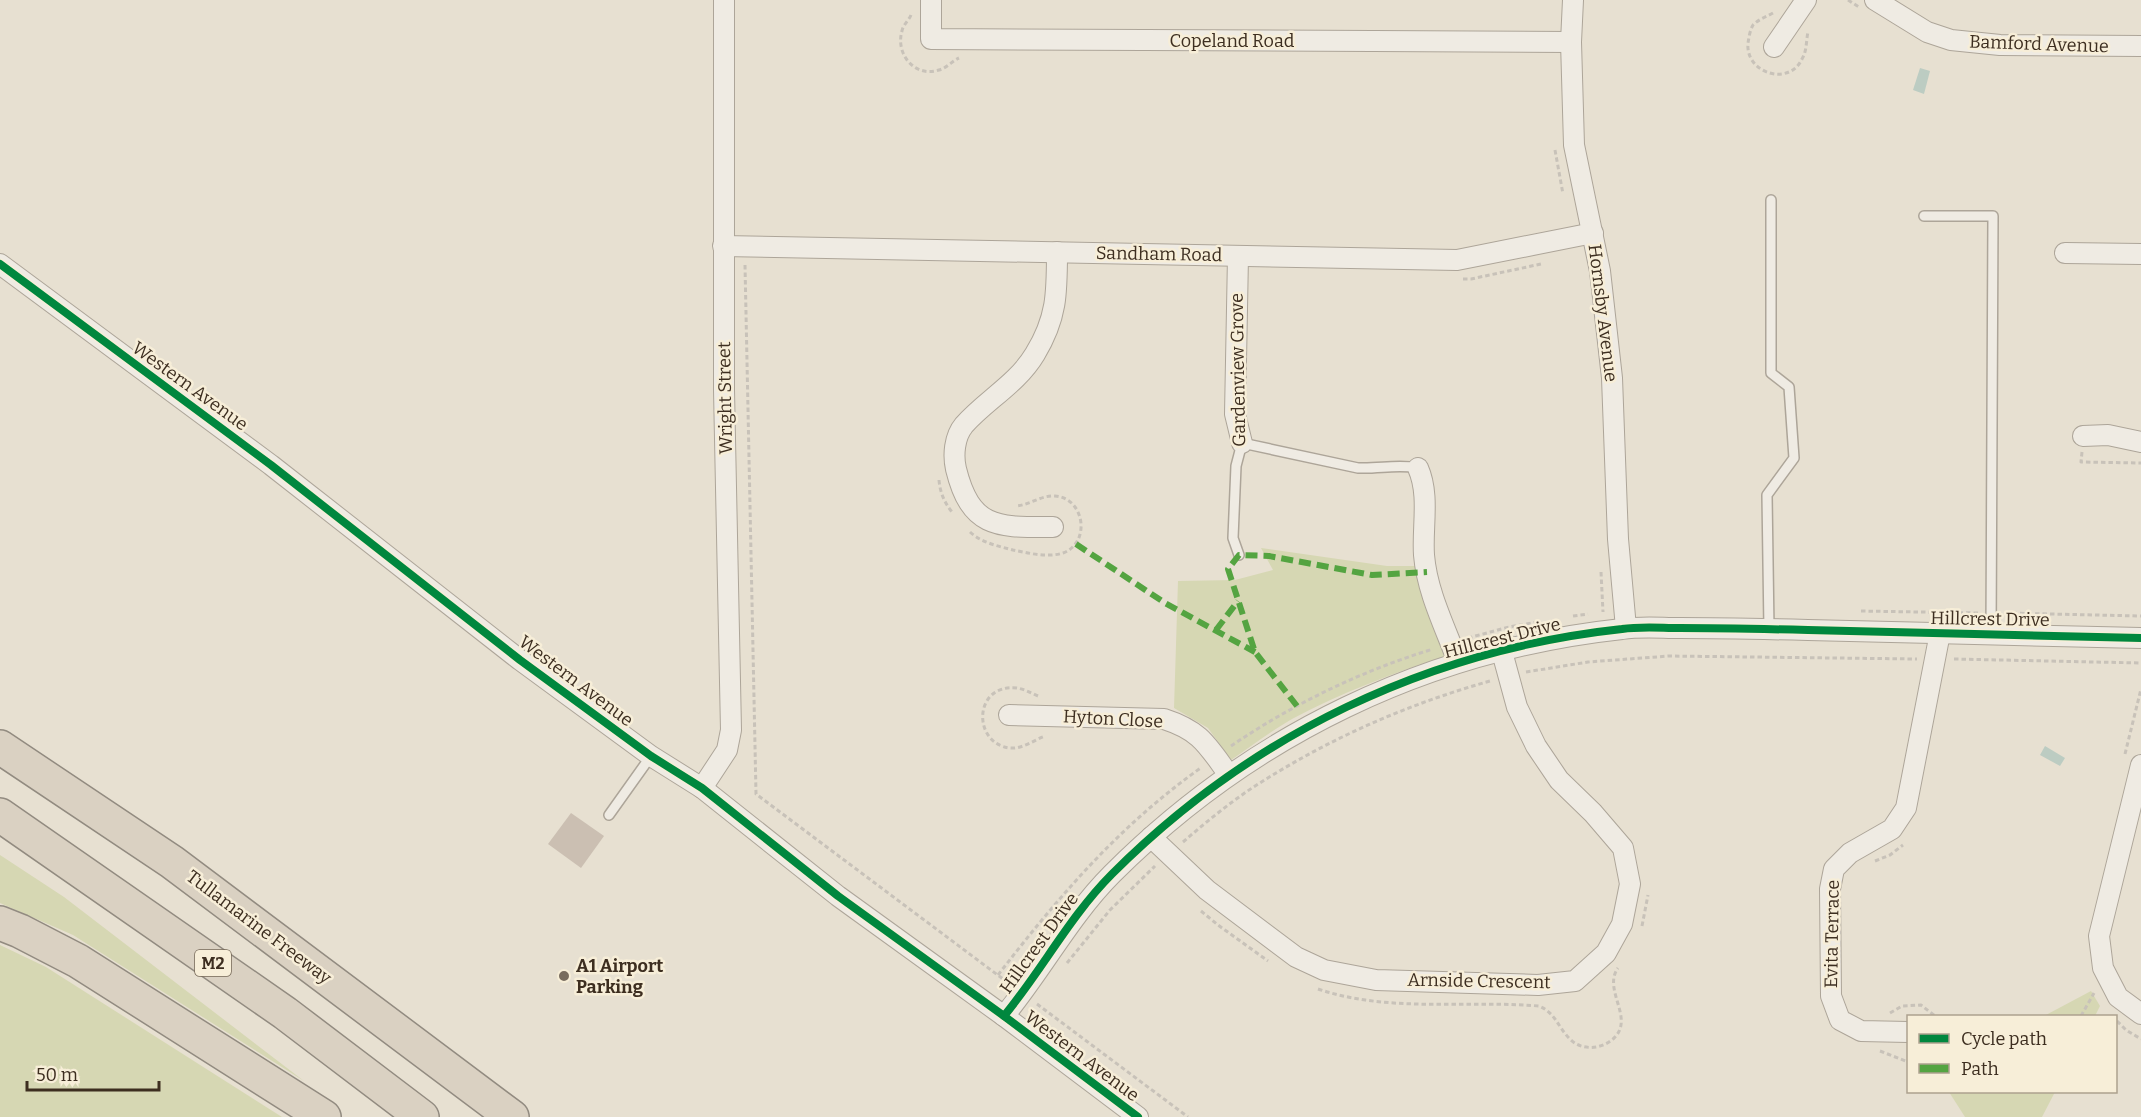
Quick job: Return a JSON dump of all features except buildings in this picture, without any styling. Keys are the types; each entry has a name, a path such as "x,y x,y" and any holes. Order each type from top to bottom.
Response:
{"highway":[{"name":"Tullamarine Freeway","path":"0,747 172,862 512,1117"},
{"name":"M2","path":"0,815 285,1013 423,1117"},
{"path":"0,923 78,961 324,1117"}],"street":[{"name":"Wright Street","path":"702,788 727,750 731,730 724,390 724,0"},
{"name":"Copeland Road","path":"931,0 931,39 1571,42"},
{"name":"Hornsby Avenue","path":"1573,0 1571,42 1574,145 1600,271 1612,378 1618,538 1626,628"},
{"path":"1774,47 1806,0"},
{"name":"Bamford Avenue","path":"1875,0 1927,32 1951,40 2000,45 2141,46"},
{"name":"Sandham Road","path":"723,246 1457,260 1593,233"},
{"path":"1053,527 1007,527 979,515 971,508 961,491 954,462 956,443 962,427 1022,372 1036,353 1053,315 1057,297 1058,252"},
{"path":"2065,253 2141,254"},
{"name":"Gardenview Grove","path":"1238,256 1235,414 1242,443"},
{"name":"Western Avenue","path":"0,264 272,465 520,660 651,756 702,788 838,897 1004,1016 1138,1117"},
{"path":"2083,436 2108,435 2141,442"},
{"path":"1418,468 1424,481 1424,556 1430,589 1458,662"},
{"name":"Hillcrest Drive","path":"1004,1016 1029,999 1077,914 1110,876 1151,837 1229,775 1284,739 1344,706 1458,662 1548,640 1626,628 2141,638"},
{"name":"Evita Terrace","path":"1907,1032 1861,1031 1840,1020 1831,996 1830,889 1834,869 1850,853 1892,829 1906,808 1940,633"},
{"name":"Arnside Crescent","path":"1151,837 1207,890 1296,957 1324,970 1376,980 1538,985 1575,981 1606,952 1622,924 1630,884 1623,848 1593,813 1559,780 1536,746 1517,707 1517,674 1502,652"},
{"name":"Hyton Close","path":"1009,715 1164,719 1185,726 1204,740 1229,775"},
{"path":"2141,765 2136,806 2099,936 2103,968 2118,997 2141,1014"}],"lane":[{"path":"1769,629 1767,495 1794,458 1789,387 1771,373 1771,200"},
{"path":"1924,216 1993,216 1991,634"},
{"path":"1242,443 1358,468 1375,469 1406,465 1418,468"},
{"name":"Gardenview Grove","path":"1239,555 1233,538 1236,466 1242,443"},
{"path":"609,815 651,756"}],"path":[{"path":"1555,146 1555,156 1565,199"},
{"path":"745,247 756,794 1188,1117"},
{"path":"2083,436 2081,462 2141,463"},
{"path":"939,479 940,490 953,513"},
{"path":"967,529 975,537 995,546 1050,555 1065,552 1076,544 1081,530 1079,513 1066,498 1044,496 1019,506 1008,506"},
{"path":"1600,565 1603,612"},
{"path":"1065,966 1110,910 1168,854 1251,789 1366,725 1412,705 1489,681 1517,674 1598,661 1669,656 2141,663"},
{"path":"1517,674 1529,681"},
{"path":"1489,681 1493,691"},
{"path":"1875,862 1890,855 1907,840"},
{"path":"1168,854 1189,849"},
{"path":"1162,874 1168,854"},
{"path":"1639,933 1643,924 1648,889"},
{"path":"1194,905 1269,962"},
{"path":"1309,985 1346,998 1380,1003 1539,1006 1553,1015 1571,1040 1581,1047 1593,1047 1604,1045 1615,1038 1620,1027 1622,1016 1613,985 1615,973 1619,967"},
{"path":"2082,1015 2094,993"},
{"path":"1029,999 1042,997"},
{"path":"1884,1016 1902,1006 1911,1004 1921,1005 1933,1015"},
{"path":"2117,1022 2141,1039"},
{"path":"1872,1050 1881,1051 1907,1062"}],"green space":[{"path":"1261,548 1387,566 1417,566 1420,589 1446,656 1406,669 1329,701 1276,728 1231,760 1208,728 1174,708 1178,581 1235,580 1273,570"},
{"path":"0,855 64,897 304,1081 73,935 0,903"},
{"path":"0,945 46,967 282,1117 0,1117"},
{"path":"2091,991 2100,1006 2096,1015 2046,1015"},
{"path":"1950,1093 2054,1093 2042,1117 1965,1117"}],"shaded area":[{"path":"1920,68 1930,71 1924,94 1913,90"},
{"path":"2045,746 2065,758 2060,766 2040,755"}],"marked path":[{"path":"1076,544 1165,603 1255,652"},
{"path":"1297,706 1255,652 1228,569 1239,555 1269,556 1372,575 1427,572"},
{"path":"1216,630 1238,601"}],"cycle path":[{"path":"0,264 271,465 520,660 651,756 702,788 838,896 1004,1016 1138,1117"},
{"path":"1004,1016 1097,890 1166,824 1223,780 1283,741 1346,707 1412,679 1480,657 1550,640 1636,628 2141,638"}],"place":[{"name":"A1 Airport Parking","path":"564,976"}]}
